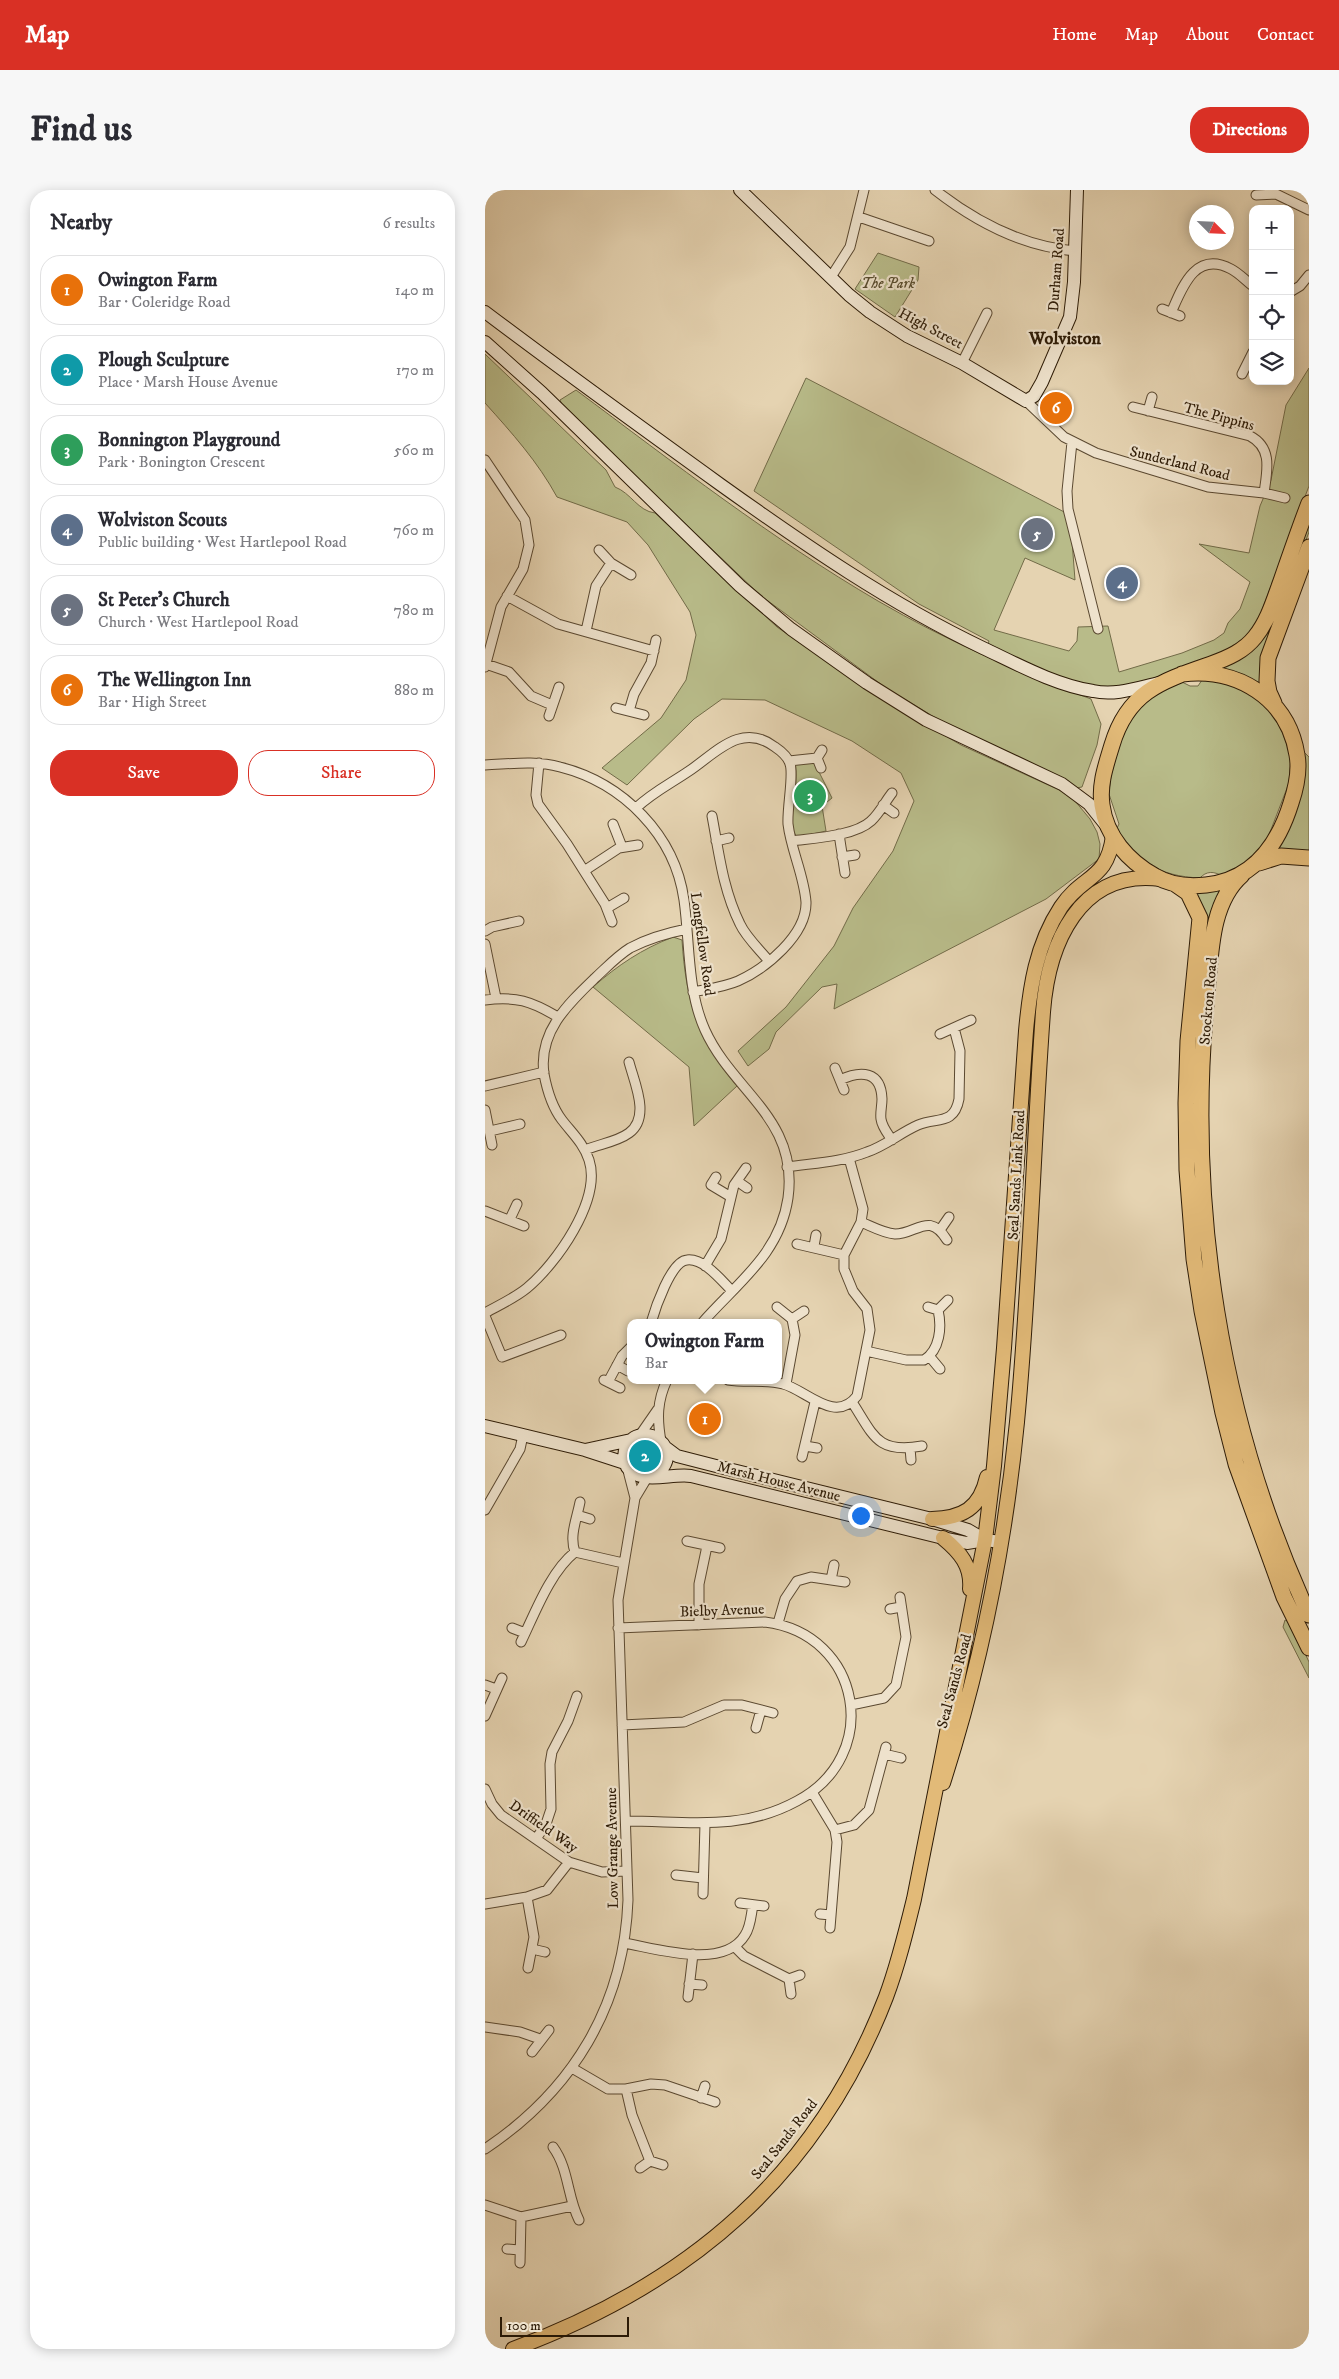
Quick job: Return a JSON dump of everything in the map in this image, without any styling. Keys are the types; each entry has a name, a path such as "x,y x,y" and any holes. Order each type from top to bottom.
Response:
{"highway":[{"name":"Stockton Road","path":"1192,1140 1188,1041 1200,926 1197,910 1184,889 1133,861 1111,833 1102,808 1101,785 1118,725 1130,706 1140,696 1161,682 1230,656 1255,638 1268,617 1309,503"},
{"path":"1280,714 1269,692 1266,674 1268,658 1309,547"},
{"path":"1182,674 1205,672 1237,679 1260,692 1280,714"},
{"name":"Stockton Road","path":"1192,1140 1219,911 1227,893 1280,834 1294,793 1297,757 1292,736 1280,714"},
{"path":"1167,881 1199,886 1213,884 1233,878 1252,867 1281,856 1309,858"},
{"path":"1192,1140 1225,1354 1238,1413 1266,1507 1309,1615"},
{"path":"1192,1140 1194,1259 1209,1351 1223,1413 1251,1511 1284,1598 1309,1648"}],"main road":[{"name":"Seal Sands Link Road","path":"985,1540 994,1466 1004,1348 1031,982 1043,942 1053,921 1069,897 1103,868 1111,850 1111,833"},
{"name":"Seal Sands Link Road","path":"1001,1542 1017,1421 1042,1019 1051,960 1065,926 1086,901 1097,892 1112,884 1134,878 1167,881"},
{"path":"932,1519 951,1518 973,1506 984,1488 996,1428"},
{"path":"943,1538 957,1549 969,1569 971,1610"},
{"name":"Seal Sands Road","path":"513,2349 597,2314 681,2264 749,2208 801,2150 850,2075 886,1996 900,1954 928,1826 985,1540"},
{"name":"Seal Sands Road","path":"928,1826 944,1781 979,1655 1001,1542"}],"street":[{"name":"High Street","path":"740,190 831,278 887,324 962,363 1026,401 1071,442"},
{"path":"831,278 850,247 859,217 864,190"},
{"path":"935,190 960,210 1010,234 1049,249 1076,251"},
{"name":"Durham Road","path":"1026,401 1034,396 1042,382 1070,317 1076,251 1077,190"},
{"path":"1256,195 1277,194 1309,210"},
{"path":"859,217 929,241"},
{"path":"1171,313 1185,281 1191,274 1205,266 1213,265 1230,269 1249,283"},
{"path":"1294,290 1300,286 1309,275"},
{"path":"1161,309 1180,316"},
{"path":"485,312 579,384 832,562 939,625 1033,670 1092,691 1114,692 1161,682"},
{"path":"962,363 987,313"},
{"path":"485,342 535,387 740,586 791,629 867,683 926,720 1062,784 1089,804 1111,833"},
{"path":"1242,374 1249,364"},
{"path":"1148,411 1152,398"},
{"name":"The Pippins","path":"1133,407 1249,436 1257,440 1267,456 1264,493"},
{"path":"1071,442 1067,491 1068,509 1097,625 1086,623"},
{"name":"Sunderland Road","path":"1071,442 1119,462 1208,487 1264,493 1285,498"},
{"path":"486,464 520,509 529,533 527,558 497,620 486,665 509,672 531,696 553,705"},
{"path":"599,550 611,563 631,576"},
{"path":"585,631 596,586 611,563"},
{"path":"507,596 550,621 629,646 654,651"},
{"path":"629,711 634,694 650,666 656,640"},
{"path":"549,716 559,687"},
{"path":"617,708 645,714"},
{"path":"636,808 663,786 688,772 718,748 733,740 748,738 763,740 782,752 789,761 787,812 804,892 804,915 796,935 751,974 737,982 693,992"},
{"path":"817,758 822,750"},
{"path":"789,761 817,758"},
{"path":"817,758 821,768"},
{"path":"539,763 536,786 538,804 584,871 607,908 612,922"},
{"name":"Longfellow Road","path":"485,765 539,763 560,766 600,782 636,808 660,838 676,869 684,899 693,992 701,1021 713,1046 737,1079 767,1112 775,1127 787,1167 788,1197 778,1235 760,1262 706,1319"},
{"path":"792,842 839,834 865,826 892,793"},
{"path":"883,805 894,812"},
{"path":"712,816 722,873 740,924 768,960"},
{"path":"613,824 622,847"},
{"path":"839,834 845,873"},
{"path":"716,841 729,838"},
{"path":"584,871 611,852 622,847 638,845"},
{"path":"843,857 855,856"},
{"path":"607,908 624,898"},
{"path":"485,931 491,927 519,921"},
{"path":"506,1366 485,1315 525,1289 540,1276 563,1246 580,1216 590,1191 592,1170 585,1150 553,1106 544,1072 547,1040 558,1017 567,1005 605,968 629,949 653,938 687,929"},
{"path":"485,944 496,998"},
{"path":"485,1000 507,997 526,1000 558,1017"},
{"path":"940,1034 971,1020"},
{"path":"787,1167 849,1158 868,1152 923,1123 939,1122 948,1118 958,1106 960,1051 954,1028"},
{"path":"585,1150 620,1138 630,1132 636,1125 640,1115 640,1105 629,1062"},
{"path":"835,1068 844,1090"},
{"path":"485,1086 544,1072"},
{"path":"840,1080 858,1073 869,1075 878,1083 881,1094 882,1122 892,1140"},
{"path":"485,1110 492,1145"},
{"path":"490,1131 520,1124"},
{"path":"782,1384 786,1384 815,1402 835,1406 852,1402 857,1396 870,1330 869,1316 863,1302 853,1291 847,1279 843,1255 861,1222 863,1202 849,1158"},
{"path":"705,1266 721,1238 737,1180 746,1168"},
{"path":"716,1177 711,1185 731,1197"},
{"path":"737,1180 747,1188"},
{"path":"510,1219 517,1204"},
{"path":"485,1211 510,1219 523,1226"},
{"path":"940,1230 949,1217"},
{"path":"861,1222 889,1233 901,1233 923,1225 940,1230 947,1240"},
{"path":"814,1246 816,1235"},
{"path":"797,1244 814,1246 843,1255"},
{"path":"652,1319 656,1304 678,1264 687,1260 705,1266 732,1290"},
{"path":"866,1351 906,1360 924,1360 930,1357 936,1350 939,1342 938,1310 948,1300"},
{"path":"777,1307 792,1319 795,1342 786,1384"},
{"path":"928,1307 938,1310"},
{"path":"792,1319 803,1311"},
{"path":"502,1357 561,1335"},
{"path":"620,1388 606,1381 627,1352"},
{"path":"930,1357 940,1369"},
{"path":"617,1365 627,1370"},
{"path":"626,1465 624,1454 658,1409 666,1384"},
{"path":"802,1456 815,1402"},
{"path":"852,1402 875,1438 902,1449 923,1446"},
{"path":"650,1477 662,1470 666,1464 667,1457 663,1444 658,1409"},
{"name":"Marsh House Avenue","path":"485,1426 585,1450 626,1465 634,1475 650,1477 679,1474 691,1476 943,1538 967,1543 985,1540 1001,1542"},
{"path":"485,1510 520,1448 523,1435"},
{"name":"Marsh House Avenue","path":"585,1450 636,1438 654,1436 677,1456 932,1519 968,1530 985,1540"},
{"path":"805,1446 817,1448"},
{"path":"910,1448 911,1460"},
{"name":"Low Grange Avenue","path":"626,1465 635,1498"},
{"name":"Low Grange Avenue","path":"485,2149 537,2108 572,2068 599,2025 613,1990 624,1944 627,1920 626,1821 618,1628 623,1563 635,1498 650,1477"},
{"path":"575,1552 572,1544 579,1502"},
{"path":"577,1515 590,1519"},
{"path":"687,1541 720,1548"},
{"path":"699,1624 699,1584 707,1546"},
{"path":"575,1552 623,1563"},
{"path":"521,1642 554,1574 562,1562 575,1552"},
{"path":"831,1580 834,1565"},
{"path":"778,1623 785,1599 797,1581 811,1576 845,1582"},
{"path":"851,1705 884,1698 896,1685 906,1637 900,1597"},
{"path":"890,1609 901,1608"},
{"name":"Bielby Avenue","path":"618,1628 778,1623 808,1635 830,1654 843,1676 849,1691 851,1705 851,1722 843,1753 836,1766 812,1792 764,1815 735,1822 705,1824 626,1821"},
{"path":"512,1628 525,1633"},
{"path":"485,1716 501,1678"},
{"path":"485,1685 496,1689"},
{"path":"536,1839 547,1824 551,1809 549,1764 552,1752 572,1712 577,1696"},
{"path":"621,1725 684,1722 724,1705 742,1705 773,1713"},
{"path":"756,1728 761,1710"},
{"path":"572,1712 582,1716"},
{"path":"835,1830 854,1825 869,1810 885,1750 901,1758"},
{"name":"Driffield Way","path":"485,1789 492,1804 501,1815 569,1862 596,1871 627,1871"},
{"path":"812,1792 835,1830 837,1857 830,1928"},
{"path":"703,1894 705,1824"},
{"path":"485,1904 527,1897 547,1890 569,1862"},
{"path":"676,1875 703,1878"},
{"path":"527,1897 534,1929 528,1968"},
{"path":"740,1903 764,1906"},
{"path":"624,1944 693,1954 714,1955 735,1947 747,1932 753,1905"},
{"path":"819,1914 831,1915"},
{"path":"735,1947 744,1956 789,1980"},
{"path":"532,1949 545,1952"},
{"path":"688,1997 693,1954"},
{"path":"789,1980 800,1975"},
{"path":"789,1980 791,1994"},
{"path":"689,1984 702,1985"},
{"path":"485,2028 520,2032 541,2038"},
{"path":"532,2052 549,2030"},
{"path":"572,2068 608,2089 626,2089 651,2084 665,2085 715,2102"},
{"path":"701,2098 705,2086"},
{"path":"626,2089 632,2115 650,2161"},
{"path":"553,2146 567,2158 572,2206 579,2220"},
{"path":"650,2161 663,2165"},
{"path":"640,2168 650,2161"},
{"path":"485,2205 521,2217 572,2206"},
{"path":"520,2263 521,2217"},
{"path":"507,2250 519,2250"}],"green space":[{"name":"The Park","path":"878,253 919,267 918,280 895,317 855,289"},
{"path":"485,354 606,470 615,487 626,493 644,509 655,513 777,627 879,697 961,745 1070,795 1090,819 1097,832 1100,844 1099,859 1046,899 834,1009 837,984 822,987 776,1032 769,1049 748,1066 738,1051 786,1007 834,946 853,908 893,851 914,801 901,773 852,741 765,700 722,699 694,719 627,785 602,768 661,718 686,680 696,635 690,612 648,545 627,522 557,497 533,460 485,403"},
{"path":"1309,368 1309,486 1259,618 1249,635 1219,655 1154,679 1111,688 1088,687 1036,668 987,646 989,641 919,604 754,491 806,378 1070,515 1075,580 1025,558 994,630 1069,651 1077,641 1078,627 1108,626 1119,672 1182,653 1214,640 1224,633 1228,623 1240,609 1250,582 1199,544 1249,553 1260,506 1271,480 1286,405"},
{"path":"576,390 762,526 878,601 929,629 982,654 1036,678 1091,699 1101,724 1097,745 1082,787 1076,788 979,744 886,688 760,595 563,407 560,400"},
{"path":"1309,518 1309,532 1264,652 1260,669 1261,685 1217,668 1254,646"},
{"path":"1202,680 1230,683 1250,693 1270,710 1282,731 1291,756 1289,783 1265,845 1249,861 1222,876 1210,872 1200,878 1185,877 1161,870 1142,859 1133,851 1116,830 1119,824 1109,794 1111,775 1125,726 1151,695 1182,682 1190,686 1198,686"},
{"path":"1304,752 1309,757 1309,854 1277,849"},
{"path":"798,762 814,762 832,798 822,806 826,831 798,837 794,833 792,825 791,804 794,766"},
{"path":"1224,889 1197,1137 1191,1137 1196,893"},
{"path":"673,937 682,940 691,1001 703,1035 723,1069 737,1086 694,1126 689,1067 593,987 631,958"},
{"path":"1285,1620 1291,1623 1309,1662 1309,1678 1283,1627"}],"place":[{"name":"The Wellington Inn","path":"1056,408"},
{"name":"St Peter's Church","path":"1037,534"},
{"name":"Wolviston Scouts","path":"1122,583"},
{"name":"Bonnington Playground","path":"810,796"},
{"name":"Owington Farm","path":"705,1419"},
{"name":"Plough Sculpture","path":"645,1456"}],"district":[{"name":"Wolviston","path":"1065,338"}]}
